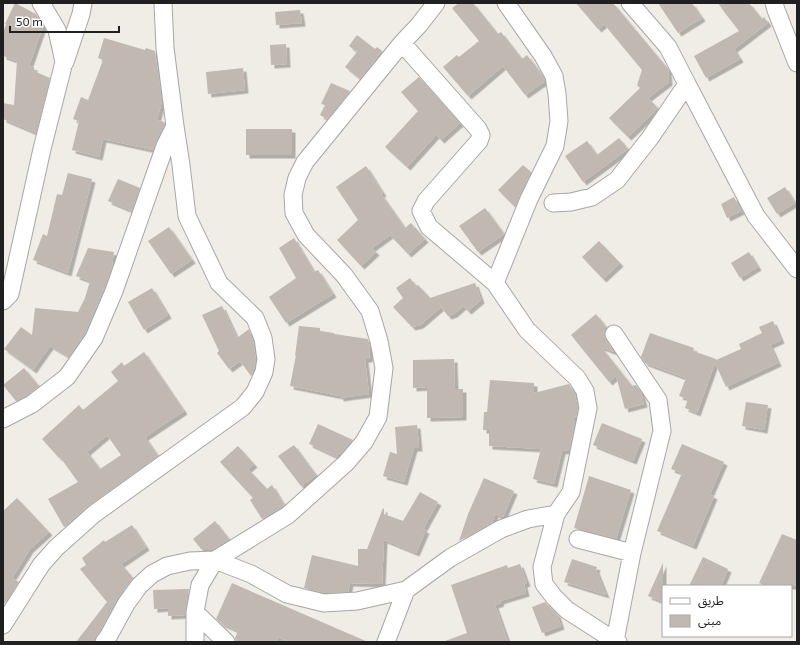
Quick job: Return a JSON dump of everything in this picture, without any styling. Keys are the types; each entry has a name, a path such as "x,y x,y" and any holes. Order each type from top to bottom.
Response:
{"street":[{"path":"41,3 57,30 64,62"},
{"path":"3,301 10,294 42,149 64,62 81,14 83,3"},
{"path":"3,625 41,565 56,548 94,514 243,406 255,392 264,372 266,358 263,338 255,318 219,283 187,216 165,48 163,3"},
{"path":"195,642 195,612 200,585 215,560 288,515 346,462 364,442 378,416 384,368 379,342 370,310 344,275 306,235 294,213 294,195 297,178 305,162 436,3"},
{"path":"495,283 529,199 555,146 559,121 554,76 543,56 506,3"},
{"path":"630,3 668,47 756,216 797,269"},
{"path":"774,3 797,62"},
{"path":"402,43 478,129 481,135 479,141 426,202 421,211 428,227 495,283 527,330 577,378 585,391 588,408 571,492 556,514 542,567 544,584 567,610 617,642 632,553 662,431 658,400 614,334"},
{"path":"553,203 571,202 592,197 617,180 650,138 687,84"},
{"path":"3,419 32,404 67,377 94,338 114,291 165,146 175,126"},
{"path":"104,642 126,604 139,586 152,574 167,566 190,561 215,560 252,574 287,594 324,603 357,601 406,590 450,558 501,529 528,519 556,514"},
{"path":"578,539 632,553"},
{"path":"386,642 406,590"},
{"path":"195,612 226,642"}],"building":[{"path":"15,3 36,14 43,26 29,66 34,67 34,71 50,78 36,133 3,119 3,103 14,105 17,61 3,56 3,33 5,24"},
{"path":"459,3 473,3 498,34 501,32 522,59 527,55 543,76 545,81 525,95 503,66 468,96 443,67 457,55 459,57 479,41 452,8"},
{"path":"576,3 613,3 668,69 669,82 648,98 658,108 628,137 609,118 640,88 637,85 642,70 604,24 598,29"},
{"path":"658,3 692,3 702,18 678,33"},
{"path":"718,3 749,3 762,19 764,17 768,23 734,49 740,59 706,78 694,56 739,31"},
{"path":"300,10 302,23 276,25 275,12"},
{"path":"357,35 375,49 377,47 382,51 360,79 345,67 357,52 349,46"},
{"path":"104,38 145,50 146,48 155,51 162,101 157,120 164,122 165,124 153,150 103,139 99,157 72,150 79,121 73,119 81,97 88,100 103,60 98,58"},
{"path":"286,44 287,64 271,65 270,45"},
{"path":"243,68 245,90 208,94 206,72"},
{"path":"419,77 460,123 441,140 436,135 407,167 385,147 418,111 401,92"},
{"path":"331,83 350,91 327,119 320,115 325,105 321,104"},
{"path":"246,129 292,129 292,155 246,155"},
{"path":"619,138 628,149 583,182 565,156 587,141 597,155"},
{"path":"523,165 531,172 515,207 498,190"},
{"path":"366,166 383,193 381,194 405,228 411,223 425,239 408,254 390,235 372,248 376,252 361,266 337,240 358,220 336,187"},
{"path":"68,173 92,179 68,273 33,260 43,234 47,236 57,194 62,195"},
{"path":"118,179 140,188 132,211 108,201"},
{"path":"785,187 795,203 777,214 767,198"},
{"path":"734,197 741,211 727,218 721,204"},
{"path":"485,208 504,234 478,252 459,226"},
{"path":"169,227 192,260 171,274 148,241"},
{"path":"294,238 314,272 318,270 333,294 286,323 269,297 296,278 279,248"},
{"path":"599,241 620,263 603,279 582,257"},
{"path":"88,248 114,252 113,264 105,287 85,333 69,357 50,346 33,370 4,349 21,327 32,335 35,308 78,312 85,298 90,281 76,276"},
{"path":"749,252 758,267 740,278 731,263"},
{"path":"410,278 416,286 418,285 430,298 475,283 481,300 468,311 463,306 454,314 448,316 441,307 420,325 412,327 393,307 403,298 396,288"},
{"path":"152,288 168,315 144,330 128,302"},
{"path":"222,306 237,338 249,329 256,359 251,376 240,361 229,369 217,353 219,351 202,315"},
{"path":"596,314 607,328 604,335 614,352 601,347 632,386 636,385 641,392 644,404 625,409 616,376 609,382 571,335"},
{"path":"773,321 781,340 770,345 778,363 726,387 715,363 697,413 685,408 688,399 679,396 686,378 645,363 641,357 650,333 694,348 693,351 716,360 741,349 739,344 762,333 759,327"},
{"path":"299,326 320,328 320,331 368,339 370,349 369,359 365,359 369,394 340,398 340,396 290,386 296,355 295,356"},
{"path":"144,352 184,411 145,437 158,456 88,506 64,527 48,499 78,482 60,457 59,458 42,439 79,405 83,410 118,381 111,372 122,362 124,366","holes":["107,435 121,455 100,469 87,452"]},
{"path":"454,359 455,389 463,389 463,417 427,418 427,387 413,388 413,360"},
{"path":"24,368 39,386 27,396 16,401 3,385"},
{"path":"490,380 534,383 534,393 569,384 575,395 578,408 576,417 573,418 575,423 569,450 562,451 554,484 533,479 541,449 489,446 489,430 483,430 484,412 487,412"},
{"path":"746,402 768,405 764,430 742,426"},
{"path":"602,423 642,439 633,461 593,445"},
{"path":"318,424 353,440 341,454 339,453 337,457 309,444"},
{"path":"417,425 419,448 414,448 404,482 383,476 390,452 397,454 395,427"},
{"path":"682,444 724,462 710,494 714,496 693,546 657,531 682,473 671,469"},
{"path":"294,445 316,475 301,486 278,456"},
{"path":"238,446 254,464 248,469 267,489 272,485 284,505 262,519 250,500 253,498 220,462"},
{"path":"589,476 631,490 616,539 574,528"},
{"path":"484,478 514,491 503,517 495,514 492,523 459,541 468,514"},
{"path":"420,492 438,502 423,529 426,530 416,553 384,540 382,584 350,583 348,592 325,593 304,588 312,555 358,566 358,549 367,549 383,508 384,514 403,521"},
{"path":"17,498 49,532 30,549 12,578 19,582 3,606 3,511"},
{"path":"215,521 229,539 212,550 202,550 193,539"},
{"path":"132,525 146,547 121,564 133,578 117,599 94,642 76,642 107,602 80,569 86,565 82,558 104,540 105,542"},
{"path":"782,534 797,540 797,586 764,585 759,583"},
{"path":"703,557 728,569 721,585 689,585"},
{"path":"572,559 597,567 596,570 606,595 564,582"},
{"path":"663,563 662,602 648,596"},
{"path":"520,564 527,583 524,584 526,593 500,601 501,603 495,605 508,642 446,642 445,641 467,633 451,585 507,565 508,568"},
{"path":"232,583 368,642 289,642 278,637 277,642 236,642 235,638 238,631 222,624 216,619"},
{"path":"189,589 185,615 168,616 168,608 154,609 153,590"},
{"path":"545,602 557,614 561,626 542,633 532,607"}]}
